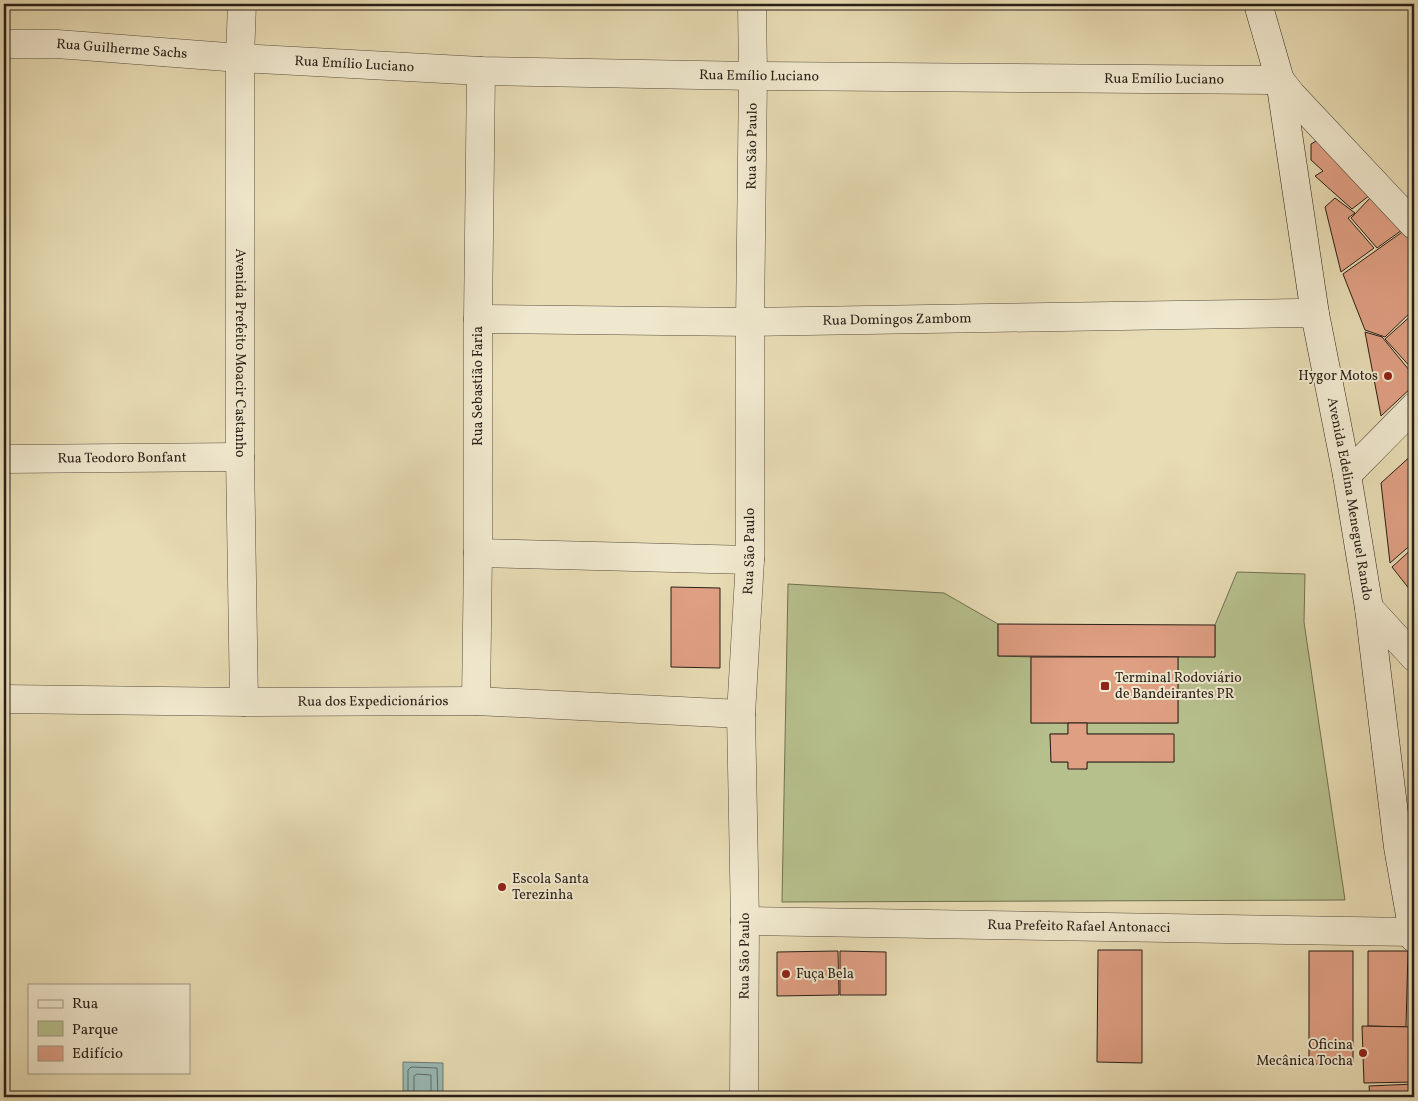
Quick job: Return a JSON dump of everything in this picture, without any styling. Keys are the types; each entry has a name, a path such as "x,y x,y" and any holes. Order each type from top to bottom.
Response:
{"street":[{"name":"Avenida Prefeito Moacir Castanho","path":"242,4 240,58 240,457 244,702"},
{"name":"Rua São Paulo","path":"744,1097 746,921 741,714 750,560 752,4"},
{"name":"Avenida Edelina Meneguel Rando","path":"1258,4 1280,80 1315,314 1347,475 1369,608 1398,847 1414,934"},
{"name":"Rua Guilherme Sachs","path":"4,44 56,44 240,58"},
{"name":"Rua Emílio Luciano","path":"240,58 481,71 753,76 1280,80"},
{"name":"Rua Sebastião Faria","path":"476,701 481,71"},
{"path":"1280,80 1414,225"},
{"name":"Rua Domingos Zambom","path":"478,318 750,322 1315,314"},
{"path":"1347,475 1414,407"},
{"name":"Rua Teodoro Bonfant","path":"4,458 240,457"},
{"path":"478,553 750,560"},
{"path":"1369,608 1414,657"},
{"name":"Rua dos Expedicionários","path":"4,699 244,702 476,701 741,714"},
{"name":"Rua Prefeito Rafael Antonacci","path":"746,921 1414,934"}],"green space":[{"path":"1237,572 1305,574 1304,622 1345,900 782,902 788,584 944,593 998,624 998,656 1031,657 1031,723 1068,723 1068,734 1050,734 1051,762 1068,762 1068,768 1087,769 1087,762 1174,762 1173,734 1087,734 1087,723 1178,723 1178,657 1215,657 1215,625"}],"water":[{"path":"403,1062 443,1063 443,1097 403,1097"}],"building":[{"path":"1318,140 1370,195 1352,209 1315,176 1323,171 1311,160 1311,144"},
{"path":"1372,196 1402,230 1377,248 1351,218"},
{"path":"1335,198 1355,213 1348,218 1374,248 1341,272 1325,207"},
{"path":"1405,230 1414,239 1414,309 1385,337 1365,330 1343,274"},
{"path":"1414,313 1414,371 1385,339"},
{"path":"1365,332 1382,337 1414,376 1414,385 1381,416"},
{"path":"1414,453 1414,542 1390,563 1381,483"},
{"path":"1414,547 1414,595 1392,567"},
{"path":"671,587 720,588 720,668 671,667"},
{"path":"998,624 1215,625 1215,657 998,656"},
{"path":"1031,657 1178,657 1178,723 1031,723"},
{"path":"1068,723 1087,723 1087,734 1174,734 1174,762 1087,762 1087,769 1068,769 1068,762 1051,762 1050,734 1068,734"},
{"path":"1098,950 1142,950 1142,1063 1097,1062"},
{"path":"838,951 839,995 777,996 777,952"},
{"path":"840,951 886,952 886,995 840,995"},
{"path":"1309,951 1353,951 1353,1064 1309,1064"},
{"path":"1368,951 1408,951 1406,1027 1368,1026"},
{"path":"1362,1026 1414,1027 1414,1082 1364,1083"},
{"path":"1414,1084 1414,1097 1370,1097 1369,1086"}],"place":[{"name":"Hygor Motos","path":"1388,376"},
{"name":"Terminal Rodoviário de Bandeirantes PR","path":"1105,686"},
{"name":"Escola Santa Terezinha","path":"502,887"},
{"name":"Fuça Bela","path":"786,974"},
{"name":"Oficina Mecânica Tocha","path":"1363,1053"}]}
